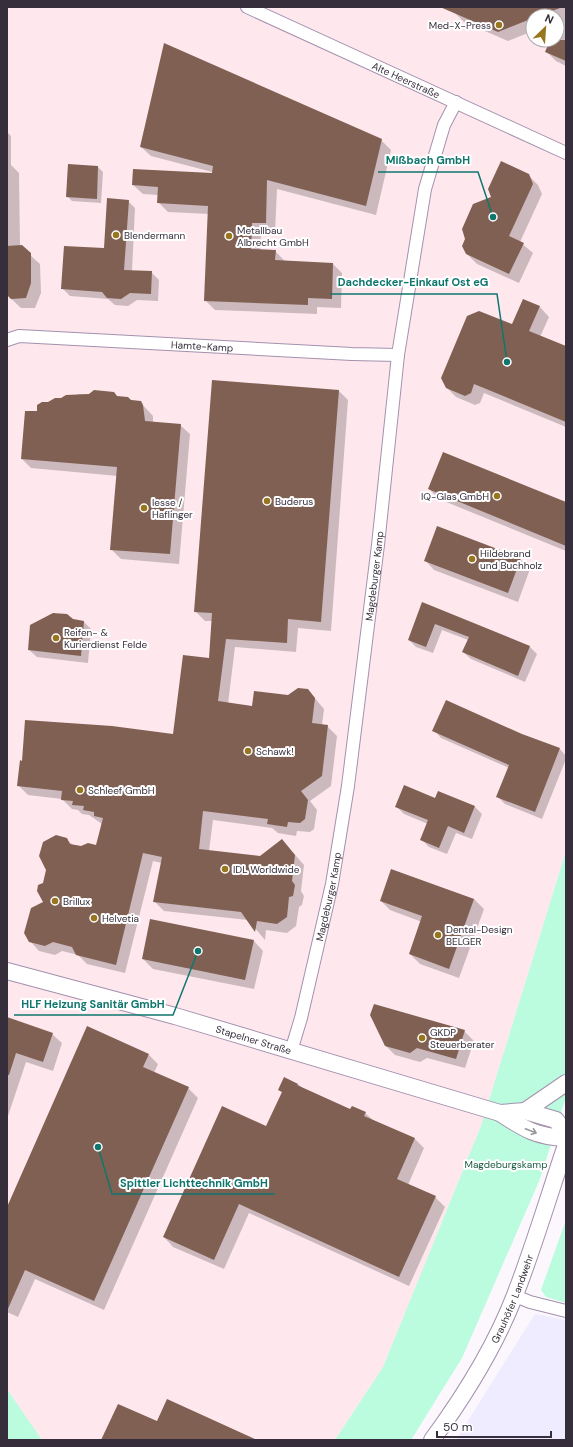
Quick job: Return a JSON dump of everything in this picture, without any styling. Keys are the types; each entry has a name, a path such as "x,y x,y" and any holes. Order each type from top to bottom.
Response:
{"street":[{"name":"Alte Heerstraße","path":"247,7 566,153"},
{"name":"Magdeburger Kamp","path":"291,1051 301,1018 332,884 348,786 378,545 398,355 425,189 444,125 456,102"},
{"name":"Hamte-Kamp","path":"7,340 19,336 352,354 398,355"},
{"name":"Stapelner Straße","path":"7,971 175,1016 500,1113 521,1128 546,1137 566,1138"},
{"path":"525,1111 566,1083"},
{"name":"Stapelner Straße","path":"500,1113 525,1111 556,1120 566,1134"},
{"name":"Grauhöfer Landwehr","path":"432,1440 459,1402 489,1352 515,1296 566,1145"},
{"path":"515,1296 530,1302 566,1311"}],"shaded area":[{"path":"7,7 566,7 566,851 481,1126 383,1367 335,1440 42,1440 7,1389"},
{"path":"535,1314 566,1320 566,1440 456,1440"}],"green space":[{"name":"Magdeburgskamp","path":"566,851 566,1097 540,1179 462,1358 411,1440 335,1440 383,1367 481,1126"},
{"path":"566,1220 566,1303 546,1297 541,1290"},
{"path":"7,1389 42,1440 7,1440"}],"building":[{"name":"Med-X-Press","path":"440,7 560,8 525,8 525,21 498,32"},
{"path":"566,40 566,61 545,52 547,48 565,48"},
{"path":"164,43 382,139 366,206 267,180 266,223 252,223 251,249 276,250 275,260 333,263 332,299 308,298 308,305 204,301 208,206 157,203 158,187 132,185 133,169 212,173 213,166 140,147"},
{"path":"501,161 529,174 533,184 509,236 524,243 509,274 466,254 462,246 465,239 462,229 473,204 491,197 488,189"},
{"path":"68,164 98,166 97,199 66,197"},
{"name":"Blendermann","path":"107,198 129,200 124,270 152,271 151,294 130,293 121,299 107,298 102,292 61,289 64,246 104,248"},
{"path":"22,245 31,253 31,283 26,298 11,299 7,295 7,246"},
{"path":"523,299 540,306 529,331 566,346 566,422 474,384 471,393 465,396 446,388 441,378 467,316 479,311 512,324"},
{"path":"212,380 339,390 321,622 288,619 287,643 226,639 218,701 252,706 254,691 288,695 298,688 308,689 315,698 312,723 328,725 322,776 301,791 308,800 305,819 300,823 288,822 287,827 267,824 268,819 203,811 199,849 260,856 282,839 295,855 292,881 295,885 293,896 289,897 287,917 277,924 257,921 255,932 241,912 153,902 162,857 143,853 116,965 76,955 72,947 53,942 45,946 29,942 24,933 31,908 43,902 37,891 38,885 43,883 46,870 39,856 43,842 56,835 67,838 70,844 81,846 88,843 96,845 103,818 94,816 94,812 83,810 84,806 72,805 73,801 61,800 62,791 17,786 20,760 22,761 25,720 112,726 173,734 183,655 209,658 212,613 194,612"},
{"name":"Iesse / Haflinger","path":"94,390 114,392 117,396 128,397 131,400 141,401 145,421 181,424 170,554 110,550 117,467 21,459 25,411 37,411 37,405 55,398 61,398 66,395 89,394"},
{"name":"IQ-Glas GmbH","path":"443,452 566,502 566,546 428,489"},
{"name":"Hildebrand und Buchholz","path":"437,526 521,558 508,593 424,561"},
{"path":"422,602 530,646 518,676 462,652 469,637 435,624 426,647 408,640"},
{"name":"Reifen- & Kurierdienst Felde","path":"53,613 67,614 73,619 84,621 81,656 28,650 30,625"},
{"path":"446,700 522,734 560,748 535,812 496,797 509,765 432,731"},
{"path":"404,785 435,798 438,791 475,806 464,833 448,826 439,848 420,840 428,820 395,807"},
{"name":"Dental-Design BELGER","path":"391,869 474,899 449,969 409,954 422,916 380,901"},
{"path":"150,919 254,940 245,980 142,959"},
{"name":"GKDP Steuerberater","path":"374,1004 465,1030 456,1059 417,1048 410,1053 385,1046 370,1015"},
{"path":"7,1017 53,1033 43,1062 16,1053 9,1075 7,1075"},
{"path":"87,1026 149,1054 143,1067 189,1087 94,1301 25,1270 7,1311 7,1207"},
{"path":"284,1077 298,1084 297,1085 350,1109 352,1106 366,1112 364,1116 415,1138 397,1179 436,1196 399,1277 239,1204 214,1260 163,1237 222,1106 266,1126 282,1092 278,1090"},
{"path":"167,1399 257,1440 101,1440 118,1404 157,1421"}],"place":[{"name":"Med-X-Press","path":"499,25"},
{"name":"Mißbach GmbH","path":"493,217"},
{"name":"Blendermann","path":"116,235"},
{"name":"Metallbau Albrecht GmbH","path":"229,236"},
{"name":"Dachdecker-Einkauf Ost eG","path":"507,362"},
{"name":"IQ-Glas GmbH","path":"497,496"},
{"name":"Buderus","path":"267,501"},
{"name":"Iesse / Haflinger","path":"144,508"},
{"name":"Hildebrand und Buchholz","path":"472,559"},
{"name":"Reifen- & Kurierdienst Felde","path":"56,638"},
{"name":"Schawk!","path":"248,751"},
{"name":"Schleef GmbH","path":"80,790"},
{"name":"IDL Worldwide","path":"225,869"},
{"name":"Brillux","path":"55,901"},
{"name":"Helvetia","path":"94,918"},
{"name":"Dental-Design BELGER","path":"438,935"},
{"name":"HLF Heizung Sanitär GmbH","path":"198,951"},
{"name":"GKDP Steuerberater","path":"422,1038"},
{"name":"Spittler Lichttechnik GmbH","path":"98,1147"}]}
